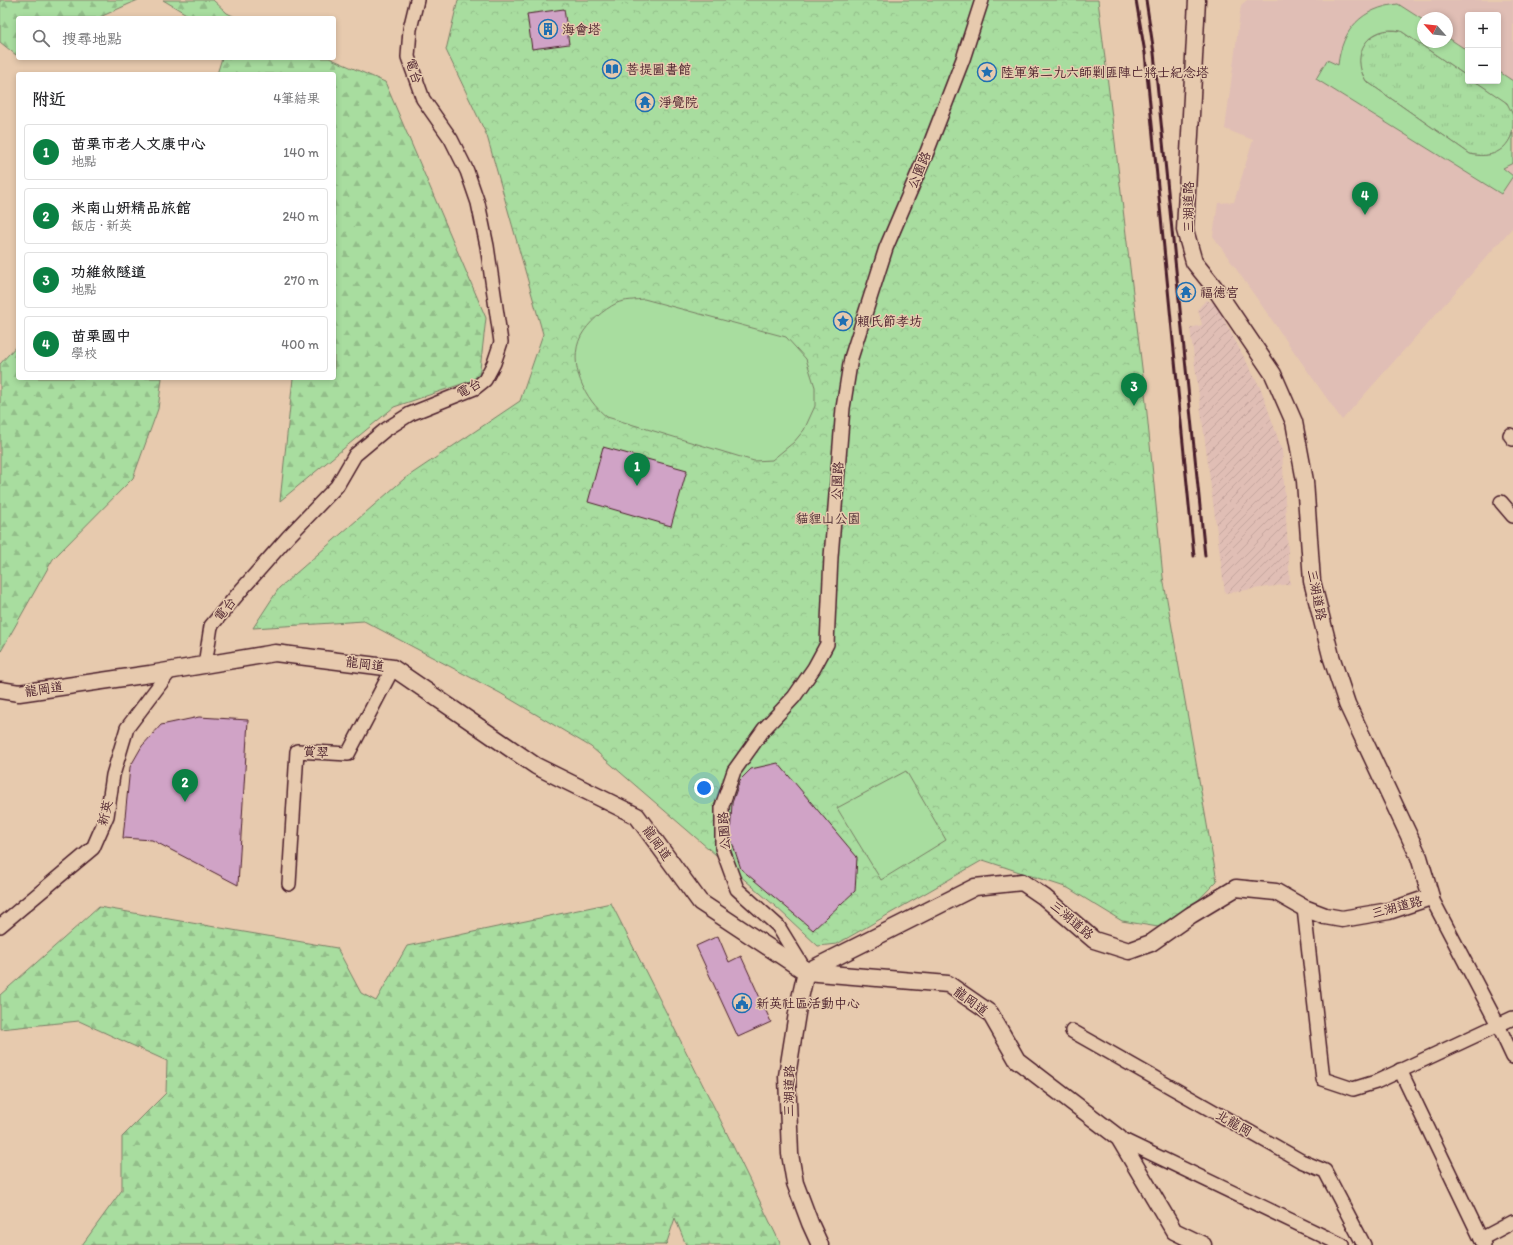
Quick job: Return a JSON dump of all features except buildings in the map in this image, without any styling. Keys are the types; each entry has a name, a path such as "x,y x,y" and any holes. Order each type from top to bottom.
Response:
{"street":[{"name":"電台","path":"205,665 211,626 242,588 337,486 355,455 384,430 410,414 475,388 485,380 494,363 501,342 487,246 478,203 467,171 451,139 423,99 408,57 410,29 417,0"},
{"name":"公園路","path":"806,972 778,926 737,889 722,848 722,806 734,771 764,729 794,697 814,668 827,644 831,557 842,408 851,358 886,248 927,152 963,59 982,0"},
{"name":"三湖道路","path":"820,1245 795,1184 790,1154 787,1076 798,1007 806,972 975,887 1022,882 1044,897 1094,940 1129,951 1151,943 1190,915 1236,888 1276,892 1304,908 1325,916 1342,919 1389,911 1431,897 1419,857 1347,704 1330,656 1312,581 1305,481 1294,422 1273,374 1214,287 1194,262 1185,230 1197,0"},
{"path":"1501,502 1513,516"},
{"name":"龍岡道","path":"0,690 19,693 275,653 393,668 536,766 636,816 700,902 806,972 948,984 990,1013 1017,1060 1119,1138 1174,1231 1204,1245"},
{"name":"賞翠","path":"289,884 297,751 348,754 393,668"},
{"name":"新英","path":"0,926 93,848 107,816 113,775 127,728 170,670"},
{"path":"1431,897 1498,1025 1513,1057"},
{"path":"1304,908 1323,1079 1352,1089 1376,1082 1513,1018"},
{"name":"北龍岡","path":"1072,1031 1301,1161 1325,1171 1364,1245"},
{"path":"1400,1070 1482,1242 1513,1222"},
{"path":"1119,1138 1342,1245"}],"shaded area":[{"path":"1247,0 1513,0 1513,227 1342,420 1213,236 1218,203 1234,202 1253,140 1225,129 1241,5"},
{"path":"1206,300 1215,303 1261,389 1282,450 1290,584 1225,593 1190,328 1202,325 1198,309"}],"green space":[{"path":"0,0 138,0 102,16 16,16 16,55 0,42"},
{"path":"163,0 213,0 227,13 233,16 190,16"},
{"name":"貓貍山公園","path":"458,0 1098,0 1145,393 1163,577 1217,881 1170,929 1122,921 1068,888 983,860 837,944 818,946 775,906 591,747 500,693 364,621 253,628 279,588 404,479 520,401 543,334 487,136 446,50"},
{"path":"1398,4 1417,16 1417,42 1401,31 1390,30 1380,32 1371,37 1365,43 1361,51 1361,71 1366,81 1470,154 1491,155 1506,145 1513,132 1513,163 1503,168 1513,176 1501,194 1316,79 1327,60 1338,65 1340,52 1344,41 1356,22 1374,10 1385,6"},
{"path":"1387,30 1401,31 1417,42 1417,48 1426,48 1465,75 1465,84 1480,84 1502,99 1509,106 1513,116 1512,133 1505,146 1500,151 1493,154 1470,154 1366,81 1360,65 1360,57 1365,43 1378,33"},
{"path":"1453,41 1465,49 1465,75 1426,48 1453,48"},
{"path":"221,60 334,60 385,82 486,318 479,378 394,407 280,501 293,380 336,380 336,72 218,72"},
{"path":"1501,73 1513,81 1513,115 1507,103 1479,84 1501,84"},
{"path":"644,299 786,337 806,359 815,387 815,406 804,430 794,442 772,460 754,461 607,417 599,410 585,391 580,381 577,369 577,347 581,336 601,313 617,303"},
{"path":"16,346 16,380 162,380 158,409 133,478 53,559 0,653 0,364"},
{"path":"906,771 946,840 881,880 837,808"},
{"path":"611,903 717,1113 781,1245 686,1245 675,1218 666,1245 82,1245 122,1190 122,1137 166,1093 167,1061 79,1021 0,1029 0,995 99,907 337,948 361,993 376,1001 407,946"}],"railway":[{"path":"1136,0 1145,53 1194,556"},
{"path":"1146,0 1154,53 1205,556"}],"place":[{"name":"海會塔","path":"548,29"},
{"name":"菩提圖書館","path":"612,69"},
{"name":"陸軍第二九六師剿匪陣亡將士紀念塔","path":"987,72"},
{"name":"淨覺院","path":"645,102"},
{"name":"苗栗國中","path":"1365,215"},
{"name":"福德宮","path":"1186,292"},
{"name":"賴氏節孝坊","path":"843,321"},
{"name":"功維敘隧道","path":"1134,406"},
{"name":"苗栗市老人文康中心","path":"637,486"},
{"name":"米南山妍精品旅館","path":"185,802"},
{"name":"新英社區活動中心","path":"742,1003"}]}
